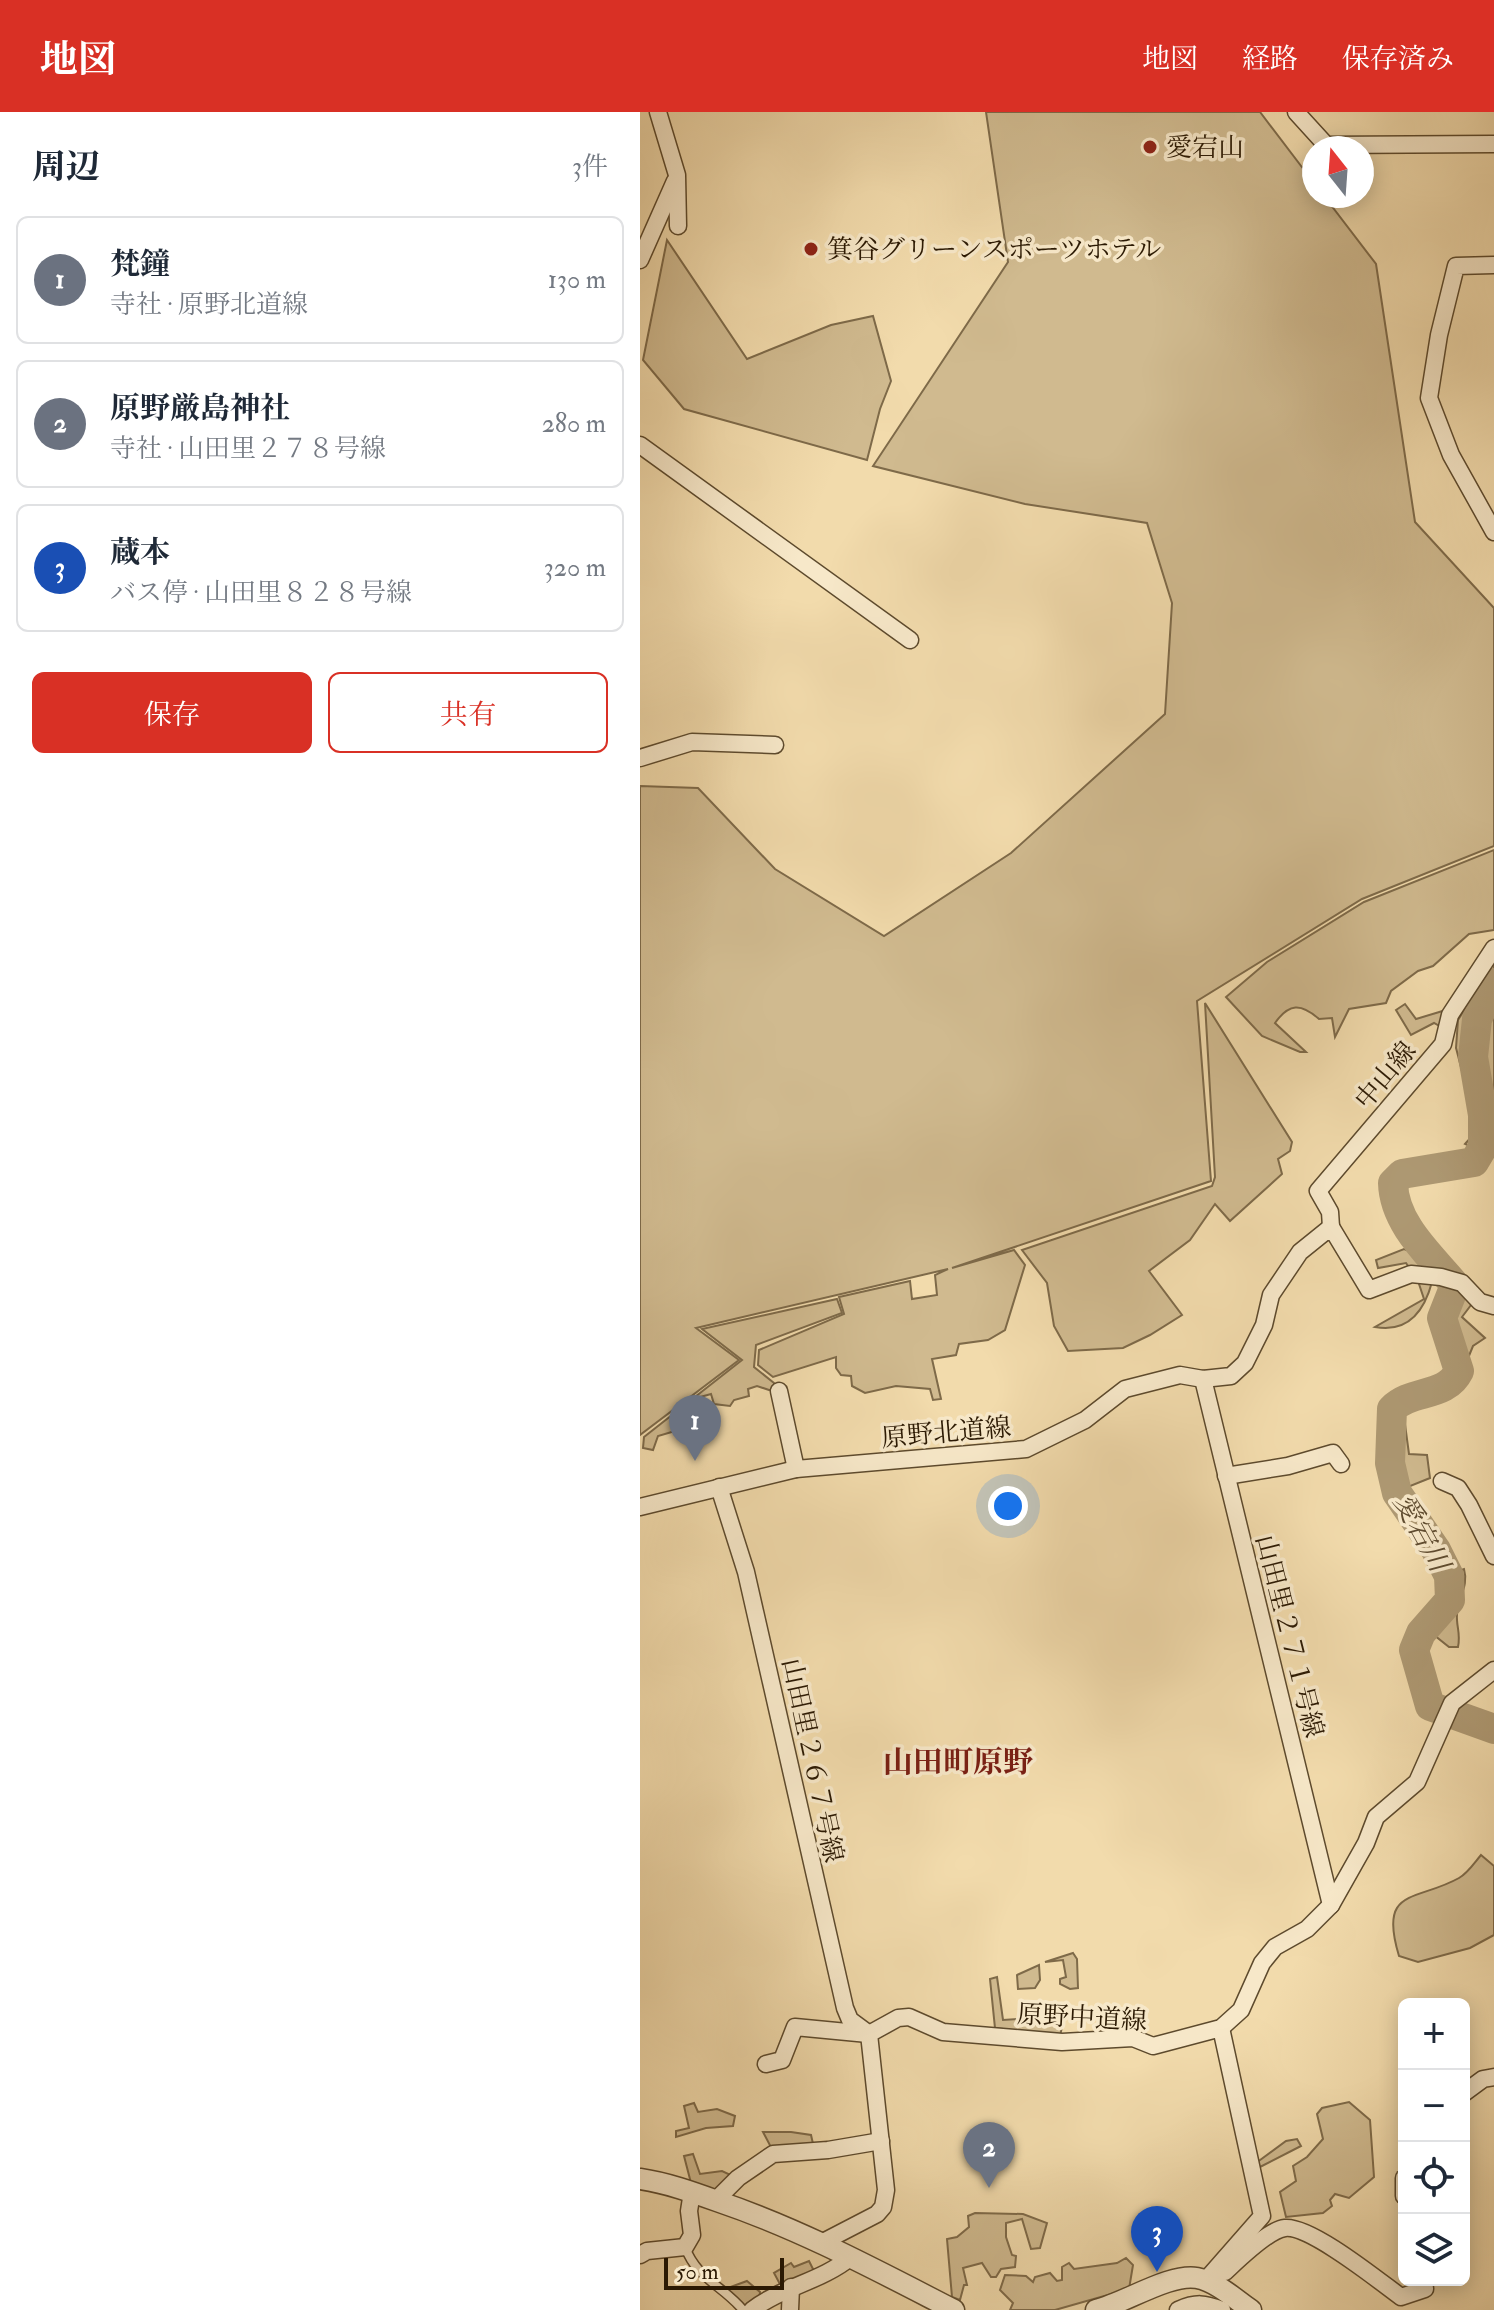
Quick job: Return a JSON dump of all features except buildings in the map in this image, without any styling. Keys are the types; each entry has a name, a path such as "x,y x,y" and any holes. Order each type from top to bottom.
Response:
{"street":[{"path":"658,112 677,175 678,226"},
{"path":"1296,112 1326,145 1494,144"},
{"path":"640,260 677,175"},
{"path":"1494,265 1456,266 1439,335 1429,398 1451,455 1494,532"},
{"path":"640,445 910,640"},
{"path":"640,758 692,742 775,745"},
{"name":"中山線","path":"1331,1227 1330,1212 1318,1191 1443,1044 1450,1015 1494,948"},
{"path":"1331,1227 1369,1290 1411,1274 1441,1277 1462,1283 1480,1302 1494,1306"},
{"name":"原野北道線","path":"640,1507 796,1469 1026,1449 1085,1420 1125,1389 1180,1375 1203,1379 1231,1376 1245,1363 1264,1325 1271,1295 1300,1252 1331,1227"},
{"name":"山田里２７１号線","path":"1203,1379 1331,1905"},
{"path":"779,1391 796,1469"},
{"path":"1226,1476 1288,1466 1333,1453 1341,1464"},
{"path":"1442,1481 1458,1488 1494,1556"},
{"name":"山田里２６７号線","path":"719,1487 746,1572 845,2008 850,2020 869,2034"},
{"path":"1209,2283 1262,2216 1221,2028 1241,2010 1262,1963 1275,1947 1307,1929 1331,1905 1366,1843 1376,1817 1417,1782 1452,1703 1494,1670"},
{"name":"原野中道線","path":"869,2034 898,2018 909,2017 943,2032 1062,2042 1133,2038 1153,2046 1221,2028"},
{"path":"766,2064 782,2060 795,2027 869,2034 886,2190 883,2207 877,2214 823,2242"},
{"path":"1470,2089 1483,2079 1494,2077"},
{"path":"716,2200 738,2178 773,2154 828,2150 881,2141"},
{"path":"640,2179 661,2182 772,2219 954,2310"},
{"path":"640,2255 647,2251 685,2247 692,2235 689,2211 692,2192"},
{"path":"1209,2283 1275,2231 1287,2227 1347,2256 1401,2297 1425,2289 1425,2286"},
{"path":"752,2310 791,2287 839,2267 851,2257"},
{"path":"1096,2310 1178,2279 1196,2278 1209,2283 1236,2308"},
{"path":"790,2310 791,2287"},
{"path":"1178,2310 1203,2303 1236,2308"}],"lane":[{"path":"685,2247 691,2265 731,2295 743,2310"}],"shaded area":[{"path":"986,112 1260,112 1302,167 1302,208 1333,208 1376,264 1415,522 1494,608 1494,846 1362,899 1197,1001 1211,1181 952,1268 1014,1250 1025,1265 1005,1330 988,1340 959,1344 956,1355 932,1359 941,1399 933,1400 930,1389 896,1386 865,1393 852,1386 851,1376 841,1375 836,1368 836,1357 773,1377 758,1365 759,1350 844,1314 839,1297 910,1281 912,1299 937,1295 935,1275 948,1269 696,1328 739,1360 640,1435 640,786 698,788 775,869 884,936 1011,853 1165,714 1172,603 1147,523 1025,504 873,466 1008,262"},
{"path":"667,240 747,359 831,325 873,316 891,381 867,460 684,409 643,360"},
{"path":"1494,850 1494,930 1469,934 1433,966 1418,971 1391,991 1386,1003 1349,1009 1335,1037 1332,1018 1319,1019 1301,1008 1290,1009 1275,1023 1306,1052 1300,1052 1262,1036 1226,997 1267,962 1364,902"},
{"path":"1494,956 1494,1157 1465,1144 1474,1134 1456,1048 1458,1020"},
{"path":"1205,1003 1292,1142 1290,1151 1278,1159 1282,1174 1230,1221 1215,1204 1190,1240 1149,1271 1182,1315 1123,1348 1068,1351 1054,1326 1047,1283 1022,1250 1212,1186 1215,1177"},
{"path":"1405,1004 1416,1019 1446,1010 1443,1028 1434,1023 1411,1035 1396,1010"},
{"path":"1405,1205 1455,1273 1411,1270 1406,1263 1378,1268 1376,1260 1404,1249 1415,1253 1394,1224 1392,1209"},
{"path":"1417,1278 1432,1282 1424,1303 1413,1318 1397,1327 1375,1327 1424,1299"},
{"path":"1450,1286 1467,1291 1474,1301 1462,1317 1485,1338 1473,1346 1464,1368 1454,1366 1439,1326 1440,1308"},
{"path":"837,1299 842,1313 756,1345 754,1367 774,1383 775,1392 757,1386 748,1389 749,1396 734,1400 730,1406 714,1404 711,1394 693,1399 694,1411 680,1416 685,1428 658,1436 653,1450 643,1448 644,1437 742,1360 702,1329"},
{"path":"1404,1417 1409,1454 1427,1455 1430,1478 1405,1488 1408,1498 1401,1495 1398,1489 1397,1483 1404,1478 1400,1466 1392,1464 1393,1438 1385,1436 1386,1426"},
{"path":"1464,1569 1465,1581 1457,1614 1458,1647 1449,1647 1434,1635 1436,1622 1453,1602 1453,1573"},
{"path":"1481,1855 1494,1866 1494,1935 1470,1948 1418,1962 1399,1956 1393,1918 1397,1907 1405,1900 1459,1878"},
{"path":"1073,1953 1077,1959 1078,1988 1070,1989 1060,1984 1060,1979 1066,1977 1063,1960 1045,1962"},
{"path":"1039,1965 1040,1980 1035,1988 1018,1989 1017,1975"},
{"path":"997,1977 1003,2020 1020,2019 1020,2006 1027,2005 1029,2019 1054,2022 1062,2027 1060,2036 995,2028 990,1979"},
{"path":"1349,2102 1370,2120 1374,2177 1349,2198 1335,2194 1330,2200 1332,2206 1323,2213 1286,2217 1280,2192 1296,2181 1293,2166 1307,2157 1323,2139 1317,2114 1322,2108"},
{"path":"694,2103 698,2112 717,2109 735,2116 733,2126 706,2128 676,2137 676,2131 689,2128 684,2106"},
{"path":"763,2132 811,2135 814,2148 773,2151"},
{"path":"1297,2139 1301,2146 1258,2168 1256,2163 1286,2141"},
{"path":"693,2154 700,2174 722,2171 735,2177 721,2192 691,2183 684,2156"},
{"path":"975,2213 1023,2214 1047,2223 1040,2248 1031,2249 1022,2219 1006,2223 1006,2237 1012,2255 1016,2256 1015,2267 1001,2269 996,2277 991,2277 982,2263 963,2268 967,2285 964,2285 960,2300 952,2297 947,2239 957,2237 969,2227 968,2216"},
{"path":"1126,2258 1133,2265 1129,2289 1055,2310 1010,2310 1013,2303 1000,2290 1005,2275 1026,2276 1033,2282 1035,2277 1050,2273 1057,2281 1062,2280 1062,2267 1069,2263 1074,2269 1117,2263"},
{"path":"809,2261 815,2273 782,2288 774,2273 791,2263 794,2267"},
{"path":"747,2281 760,2292 759,2301 746,2310 725,2289"}],"waterway":[{"name":"愛宕川","path":"1494,983 1477,1019 1473,1057 1483,1115 1483,1147 1474,1162 1402,1174 1393,1183 1395,1198 1406,1225 1455,1285 1442,1318 1459,1371 1446,1386 1409,1398 1392,1409 1390,1463 1397,1493 1436,1550 1449,1576 1450,1600 1421,1633 1414,1650 1430,1706 1494,1729"}],"place":[{"name":"愛宕山","path":"1150,147"},
{"name":"箕谷グリーンスポーツホテル","path":"811,249"},
{"name":"梵鐘","path":"695,1461"},
{"name":"原野厳島神社","path":"989,2188"},
{"name":"蔵本","path":"1157,2272"}],"district":[{"name":"山田町原野","path":"958,1762"}]}
